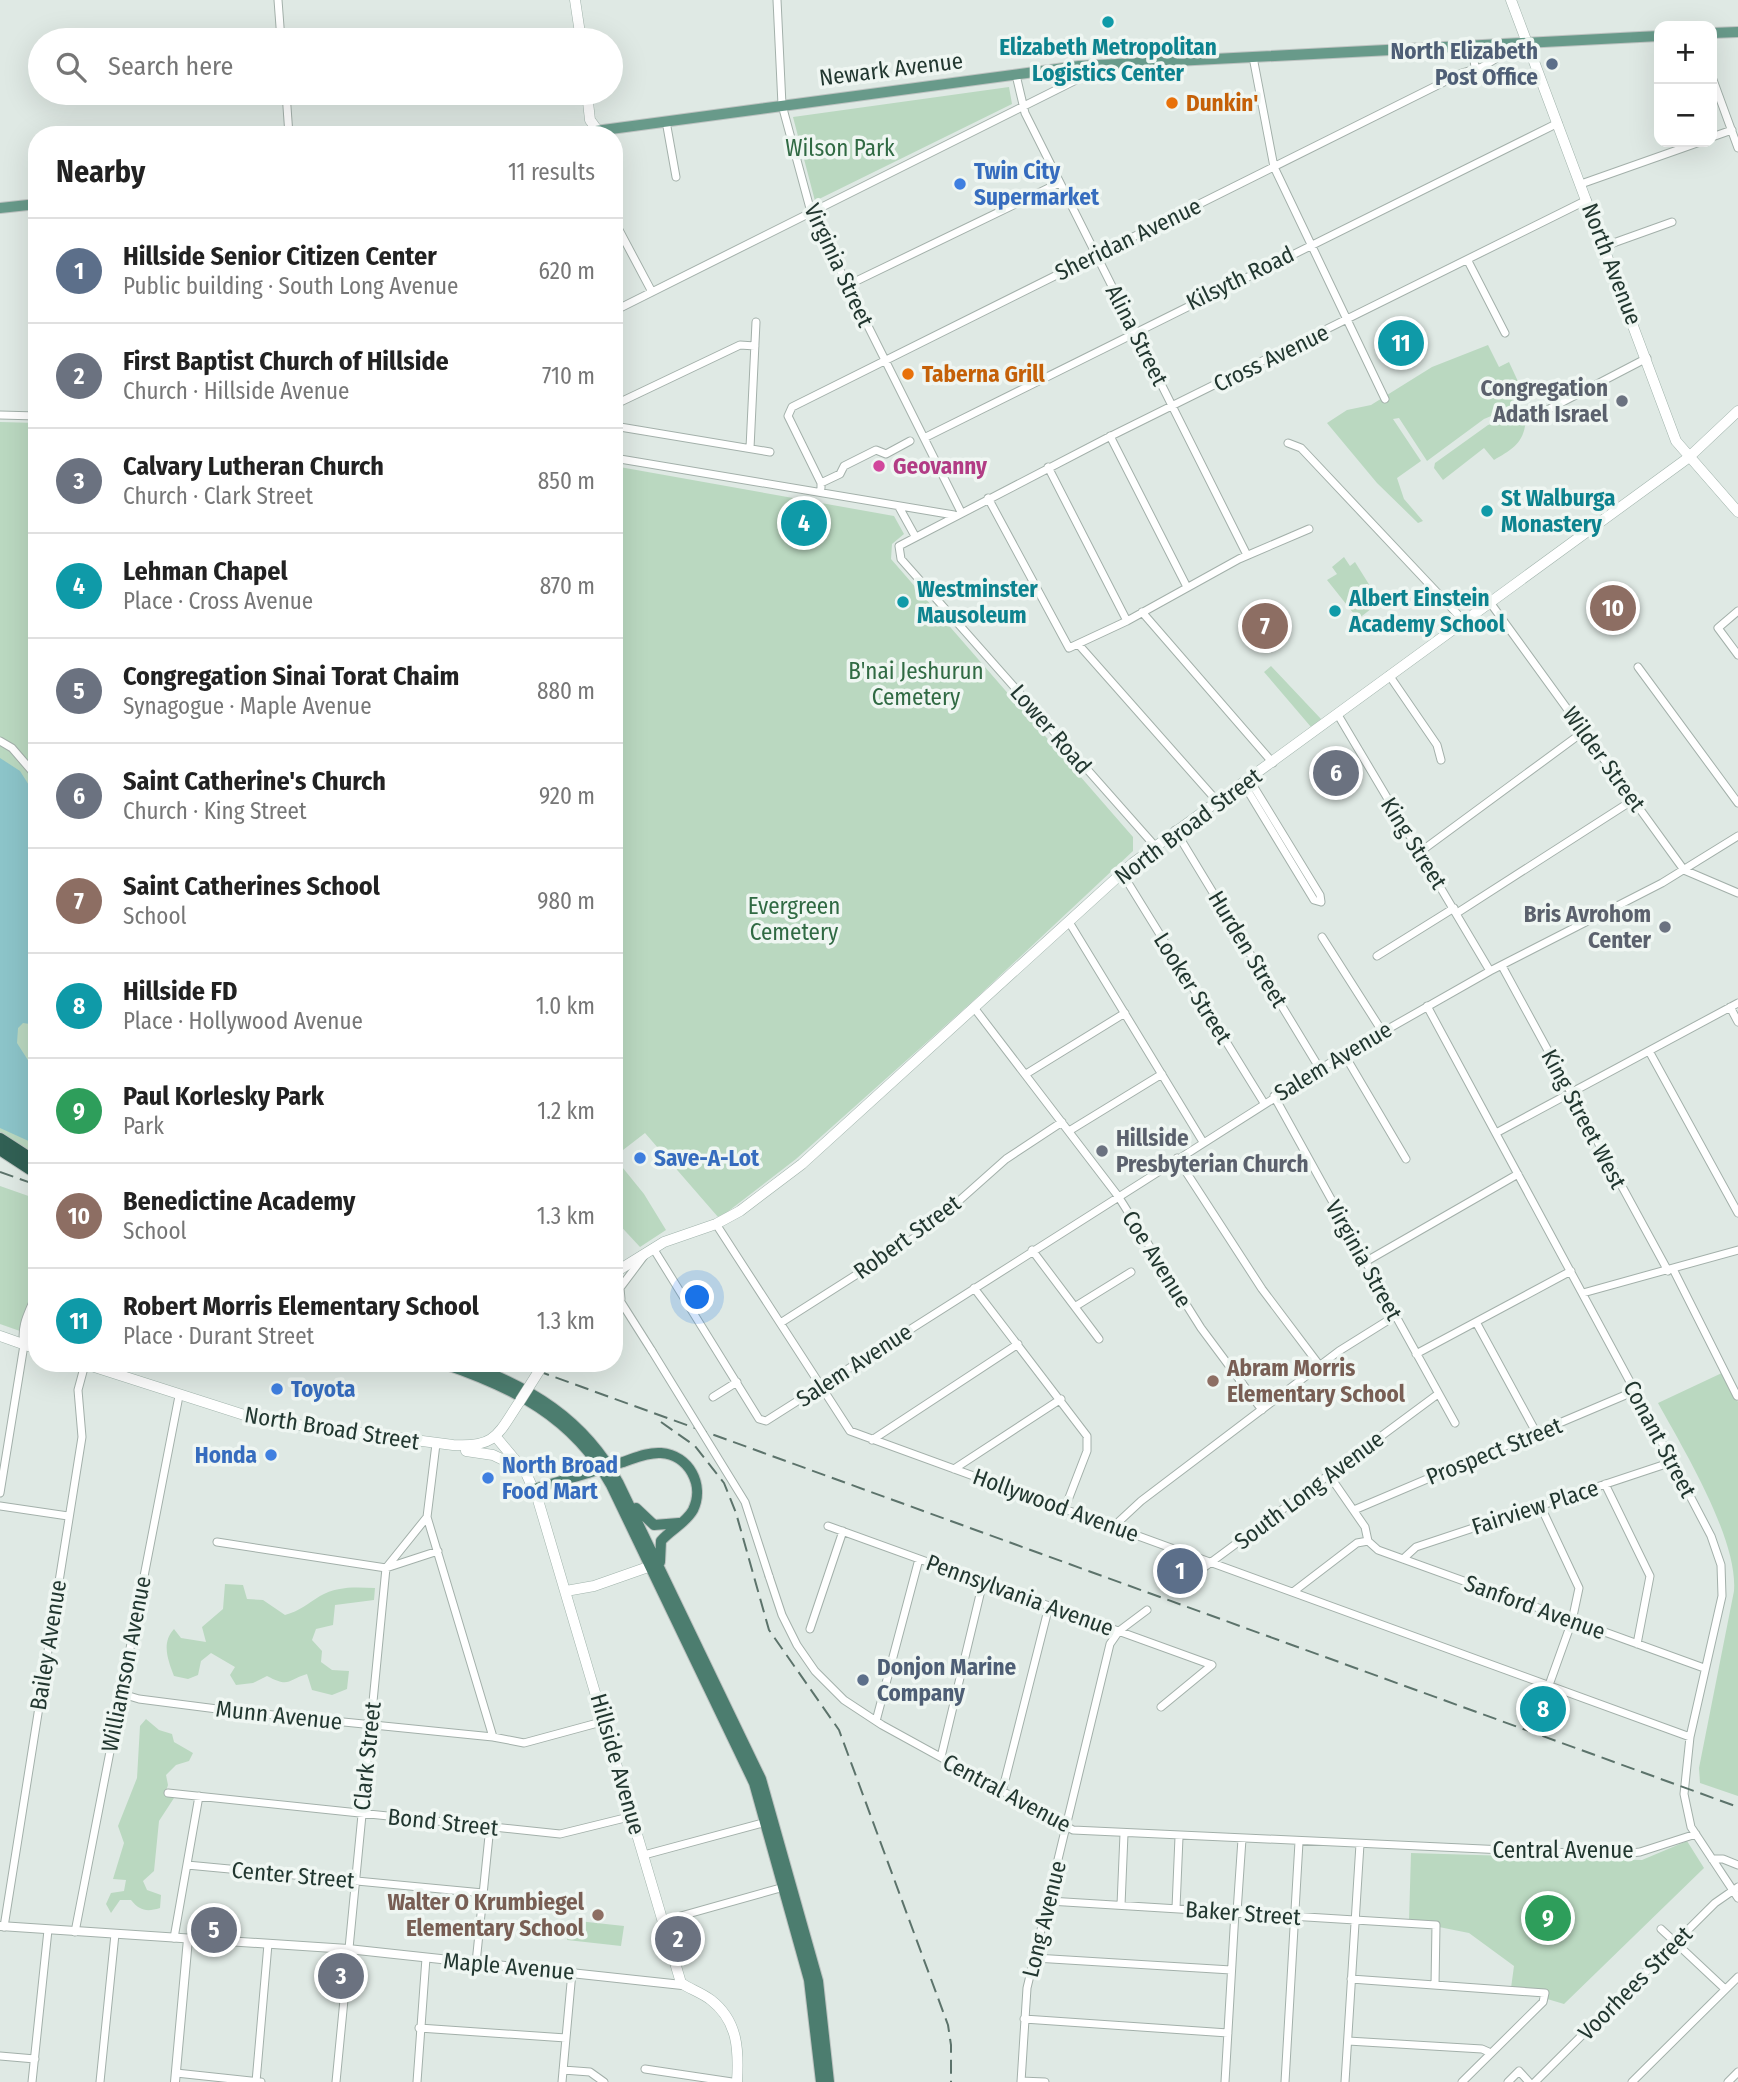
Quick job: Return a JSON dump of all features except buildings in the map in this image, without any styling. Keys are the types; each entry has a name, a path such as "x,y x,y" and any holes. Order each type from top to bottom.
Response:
{"highway":[{"path":"0,1139 28,1162"},
{"path":"0,1149 28,1164"},
{"path":"464,1372 516,1392 547,1411 571,1432 605,1475 748,1748 765,1790 818,1981 829,2082"},
{"path":"488,1372 512,1381 557,1409 588,1438 648,1521 664,1527 682,1522"},
{"path":"534,1489 659,1453 671,1455 685,1463 694,1476 697,1496 692,1512 660,1545 656,1569"},
{"path":"618,1482 740,1749 766,1822 811,1991 821,2082"}],"main road":[{"path":"575,0 578,28"},
{"name":"North Avenue","path":"1511,0 1524,43 1605,246 1676,441 1688,458 1738,512"},
{"path":"1717,33 1738,32"},
{"name":"Newark Avenue","path":"623,129 798,102 1105,65 1654,36"},
{"path":"588,105 590,120 594,126"},
{"path":"0,208 28,205"},
{"name":"North Broad Street","path":"623,1267 650,1250 716,1224 740,1211 802,1164 1155,846 1273,763 1463,620 1688,458 1738,411"},
{"path":"0,1336 28,1346"},
{"name":"North Broad Street","path":"107,1372 179,1396 276,1423 436,1444 479,1446 496,1437"},
{"path":"496,1437 538,1372"},
{"name":"Hillside Avenue","path":"496,1437 526,1473 534,1489 682,1985"},
{"path":"453,1445 493,1455 526,1473"},
{"path":"566,1591 656,1569"},
{"path":"682,1985 711,2000 729,2019 737,2043 735,2082"}],"street":[{"path":"278,0 280,28"},
{"name":"Virginia Street","path":"777,0 782,105 811,212 924,438 958,514"},
{"name":"Sheridan Avenue","path":"821,488 788,416 792,407 1524,43"},
{"path":"1472,47 1475,67"},
{"path":"1253,57 1274,167 1385,399"},
{"path":"623,306 1105,65"},
{"name":"Alina Street","path":"1016,75 1022,106 1059,183 1247,555"},
{"path":"1715,84 1738,148"},
{"path":"287,105 288,126"},
{"path":"666,121 676,177"},
{"name":"Kilsyth Road","path":"924,438 1311,243 1558,123"},
{"path":"1717,135 1732,130"},
{"path":"1581,184 1686,147"},
{"path":"848,285 1059,183"},
{"name":"Cross Avenue","path":"900,546 1048,467 1587,200"},
{"path":"1605,246 1672,222"},
{"path":"623,241 652,292"},
{"path":"1468,261 1504,333"},
{"path":"751,448 756,322"},
{"path":"623,401 740,345 755,346"},
{"path":"1528,420 1647,358"},
{"path":"0,415 28,416"},
{"path":"623,427 770,452"},
{"path":"1110,436 1187,587"},
{"path":"821,488 840,474 844,466 876,450 886,454 910,441"},
{"path":"1288,443 1301,448 1463,620"},
{"path":"623,460 788,489 821,488 898,506 958,514"},
{"path":"1048,467 1127,621"},
{"path":"988,498 1062,640 1069,648 1127,621 1247,555 1309,529"},
{"path":"898,506 915,536"},
{"name":"Lower Road","path":"900,546 899,554 904,562 1155,846"},
{"name":"Wilder Street","path":"1489,601 1684,870"},
{"path":"1738,611 1718,628 1738,655"},
{"path":"1142,612 1273,763"},
{"path":"1079,645 1217,800"},
{"path":"1638,667 1738,803"},
{"path":"1389,676 1437,745 1441,760"},
{"name":"King Street","path":"1338,715 1490,971"},
{"path":"1420,852 1583,732"},
{"path":"0,741 12,748 28,767"},
{"path":"1246,781 1296,864 1314,900 1321,902 1320,895 1296,864"},
{"path":"1377,957 1633,800"},
{"name":"Hurden Street","path":"1175,830 1320,1069"},
{"name":"Salem Avenue","path":"737,1382 764,1421 1343,1054 1490,971 1684,870 1738,836"},
{"path":"1684,870 1738,893"},
{"name":"Looker Street","path":"1122,873 1264,1103"},
{"path":"1069,922 1203,1142"},
{"path":"1322,937 1382,1031"},
{"name":"King Street West","path":"1502,966 1737,1396"},
{"path":"1496,1133 1738,1003"},
{"name":"Conant Street","path":"1427,1006 1711,1536 1721,1565 1722,1596 1690,1737 1685,1804 1696,1834 1736,1892"},
{"path":"1730,1007 1738,1022"},
{"name":"Coe Avenue","path":"975,1009 1118,1196 1201,1328 1262,1410"},
{"path":"1026,1073 1125,1013"},
{"path":"1649,1051 1738,1213"},
{"path":"1343,1054 1406,1159"},
{"path":"1069,1131 1162,1074"},
{"name":"Virginia Street","path":"1275,1096 1455,1423"},
{"name":"Robert Street","path":"782,1322 925,1231 1006,1160 1062,1122"},
{"path":"1177,1158 1262,1289 1320,1366"},
{"path":"1365,1262 1518,1174"},
{"name":"Hollywood Avenue","path":"716,1224 782,1322 850,1431 1690,1737"},
{"path":"623,1284 650,1250 737,1382 713,1397"},
{"path":"1032,1250 1099,1339"},
{"path":"1583,1293 1738,1250"},
{"path":"1416,1354 1571,1271"},
{"path":"1076,1306 1131,1272"},
{"path":"974,1288 1083,1427 1089,1443 1065,1508"},
{"name":"Central Avenue","path":"623,1305 745,1502 782,1615 805,1657 839,1695 876,1721 1066,1827 1082,1832 1179,1837 1614,1855 1640,1852 1696,1834"},
{"path":"1113,1527 1141,1501 1320,1366 1363,1334 1395,1316"},
{"path":"1476,1322 1536,1434"},
{"path":"0,1493 24,1345 28,1338"},
{"path":"872,1440 1018,1344"},
{"name":"Bailey Avenue","path":"2,1927 82,1437 78,1390 81,1372"},
{"name":"Prospect Street","path":"1354,1510 1635,1391"},
{"name":"South Long Avenue","path":"1179,1586 1438,1394"},
{"name":"Williamson Avenue","path":"75,1932 119,1693 179,1396"},
{"path":"954,1469 1061,1399"},
{"path":"436,1444 427,1517 494,1737"},
{"name":"Fairview Place","path":"1403,1559 1416,1547 1672,1462"},
{"path":"1293,1592 1357,1543 1368,1541 1367,1530 1329,1475"},
{"path":"1605,1484 1650,1576 1637,1644"},
{"path":"1540,1505 1579,1588 1572,1621 1549,1685"},
{"path":"0,1506 68,1516"},
{"path":"386,1568 427,1517"},
{"name":"Pennsylvania Avenue","path":"828,1526 1212,1665 1161,1707"},
{"path":"810,1629 843,1531"},
{"name":"Sanford Avenue","path":"1368,1541 1378,1550 1704,1668"},
{"path":"216,1542 386,1568 438,1551"},
{"path":"876,1721 919,1559"},
{"name":"Clark Street","path":"336,2082 386,1568"},
{"path":"941,1757 983,1582"},
{"path":"1002,1791 1049,1606"},
{"path":"1119,1631 1147,1610"},
{"name":"Long Avenue","path":"1021,2081 1024,2019 1035,1958 1111,1644 1119,1631"},
{"name":"Munn Avenue","path":"119,1693 139,1699 225,1710 494,1737 524,1743 605,1721"},
{"name":"Bond Street","path":"168,1793 568,1834 633,1816"},
{"path":"174,1938 200,1796"},
{"path":"644,1855 766,1822"},
{"path":"476,1963 490,1826"},
{"path":"1121,1905 1124,1834"},
{"path":"1176,1908 1179,1837"},
{"path":"1225,2082 1242,1839"},
{"path":"1285,2082 1299,1842"},
{"path":"1345,2082 1360,1844"},
{"path":"1712,1859 1738,1865"},
{"name":"Center Street","path":"187,1865 484,1893"},
{"path":"663,1921 784,1887"},
{"name":"Voorhees Street","path":"1535,2082 1715,1903 1736,1892"},
{"name":"Baker Street","path":"1049,1900 1436,1925 1434,1985"},
{"name":"Maple Avenue","path":"2,1927 348,1950 682,1985"},
{"path":"1661,1929 1725,1989"},
{"path":"33,2082 48,1930"},
{"path":"100,2082 115,1934"},
{"path":"188,1939 175,2078 261,2082"},
{"path":"256,2082 268,1944"},
{"path":"416,2082 426,1958"},
{"path":"1035,1958 1231,1970"},
{"path":"562,2082 572,1972"},
{"path":"1632,2082 1738,1977"},
{"path":"1351,1979 1526,1990 1546,1995 1543,2002 1462,2082"},
{"path":"1024,2019 1228,2033"},
{"path":"419,2028 566,2038"},
{"path":"1348,2041 1482,2049 1491,2053"},
{"path":"0,2056 35,2059"},
{"path":"645,2069 735,2082"},
{"path":"563,2070 590,2073 604,2082"},
{"path":"1508,2082 1519,2071 1529,2082"},
{"path":"1728,2082 1738,2072"},
{"path":"1021,2081 1045,2082"}],"green space":[{"name":"Wilson Park","path":"1009,87 1012,104 815,201 793,117"},
{"path":"1488,345 1499,367 1509,362 1527,401 1484,419 1427,461 1399,418 1393,419 1421,461 1397,478 1404,499 1423,521 1418,523 1377,483 1327,423 1347,410 1371,405 1432,367"},
{"path":"1507,419 1520,419 1525,426 1514,447 1494,460 1484,448 1443,480 1434,468 1435,463 1488,425"},
{"path":"0,422 28,423 28,1151 0,1133"},
{"name":"Evergreen Cemetery","path":"623,468 894,516 904,534 892,544 891,559 1133,837 1133,851 974,1000 796,1159 726,1213 718,1217 645,1133 623,1150"},
{"path":"1344,557 1350,566 1355,562 1380,602 1358,619 1327,580 1337,574 1332,567"},
{"path":"1271,666 1321,719 1311,727 1264,672"},
{"path":"623,1168 644,1194 666,1230 640,1247 623,1229"},
{"path":"0,1186 28,1196 28,1334 0,1324"},
{"path":"1724,1372 1738,1402 1738,1796 1700,1783 1699,1768 1734,1591 1733,1570 1719,1521 1695,1469 1658,1403"},
{"path":"225,1584 243,1585 247,1599 263,1600 285,1615 333,1590 375,1588 374,1600 335,1605 333,1625 316,1629 312,1640 322,1651 321,1662 332,1670 349,1671 347,1689 332,1695 312,1690 307,1674 288,1682 280,1682 267,1676 253,1683 236,1685 230,1675 235,1667 211,1653 201,1661 198,1675 188,1679 174,1676 167,1652 170,1634 174,1629 181,1638 206,1642 202,1627 223,1609"},
{"path":"146,1719 159,1730 172,1734 174,1742 193,1753 189,1761 176,1765 166,1775 168,1785 165,1794 174,1798 159,1821 154,1871 143,1881 147,1890 161,1895 160,1908 144,1910 131,1900 120,1900 111,1913 106,1904 111,1893 124,1891 126,1880 113,1879 124,1843 118,1826 137,1778 140,1726"},
{"path":"1687,1841 1704,1868 1564,2004 1511,1988 1514,1966 1469,1933 1409,1921 1411,1853 1642,1860"},
{"path":"569,1920 624,1926 621,1946 567,1940"}],"water":[{"path":"0,758 20,771 28,784 28,1024 23,1023 18,1028 17,1043 28,1060 28,1141 0,1128"}],"railway":[{"path":"0,1172 28,1182"},
{"path":"541,1372 1738,1807"},
{"path":"661,1422 695,1446 724,1483 736,1513 769,1630 839,1730 948,2025 951,2082"}],"place":[{"name":"Elizabeth Metropolitan Logistics Center","path":"1108,22"},
{"name":"North Elizabeth Post Office","path":"1552,64"},
{"name":"Dunkin'","path":"1172,103"},
{"name":"Twin City Supermarket","path":"960,184"},
{"name":"Robert Morris Elementary School","path":"1401,343"},
{"name":"Taberna Grill","path":"908,374"},
{"name":"Congregation Adath Israel","path":"1622,401"},
{"name":"Geovanny","path":"879,466"},
{"name":"St Walburga Monastery","path":"1487,511"},
{"name":"Lehman Chapel","path":"804,523"},
{"name":"Westminster Mausoleum","path":"903,602"},
{"name":"Benedictine Academy","path":"1613,608"},
{"name":"Albert Einstein Academy School","path":"1335,611"},
{"name":"Saint Catherines School","path":"1265,626"},
{"name":"Saint Catherine's Church","path":"1336,773"},
{"name":"Bris Avrohom Center","path":"1665,927"},
{"name":"Hillside Presbyterian Church","path":"1102,1151"},
{"name":"Save-A-Lot","path":"640,1158"},
{"name":"Abram Morris Elementary School","path":"1213,1381"},
{"name":"Toyota","path":"277,1389"},
{"name":"Honda","path":"271,1455"},
{"name":"North Broad Food Mart","path":"488,1478"},
{"name":"Hillside Senior Citizen Center","path":"1180,1571"},
{"name":"Donjon Marine Company","path":"863,1680"},
{"name":"Hillside FD","path":"1543,1709"},
{"name":"Walter O Krumbiegel Elementary School","path":"598,1915"},
{"name":"Paul Korlesky Park","path":"1548,1918"},
{"name":"Congregation Sinai Torat Chaim","path":"214,1930"},
{"name":"First Baptist Church of Hillside","path":"678,1939"},
{"name":"Calvary Lutheran Church","path":"341,1976"}],"park label":[{"name":"B'nai Jeshurun Cemetery","path":"916,684"}]}
